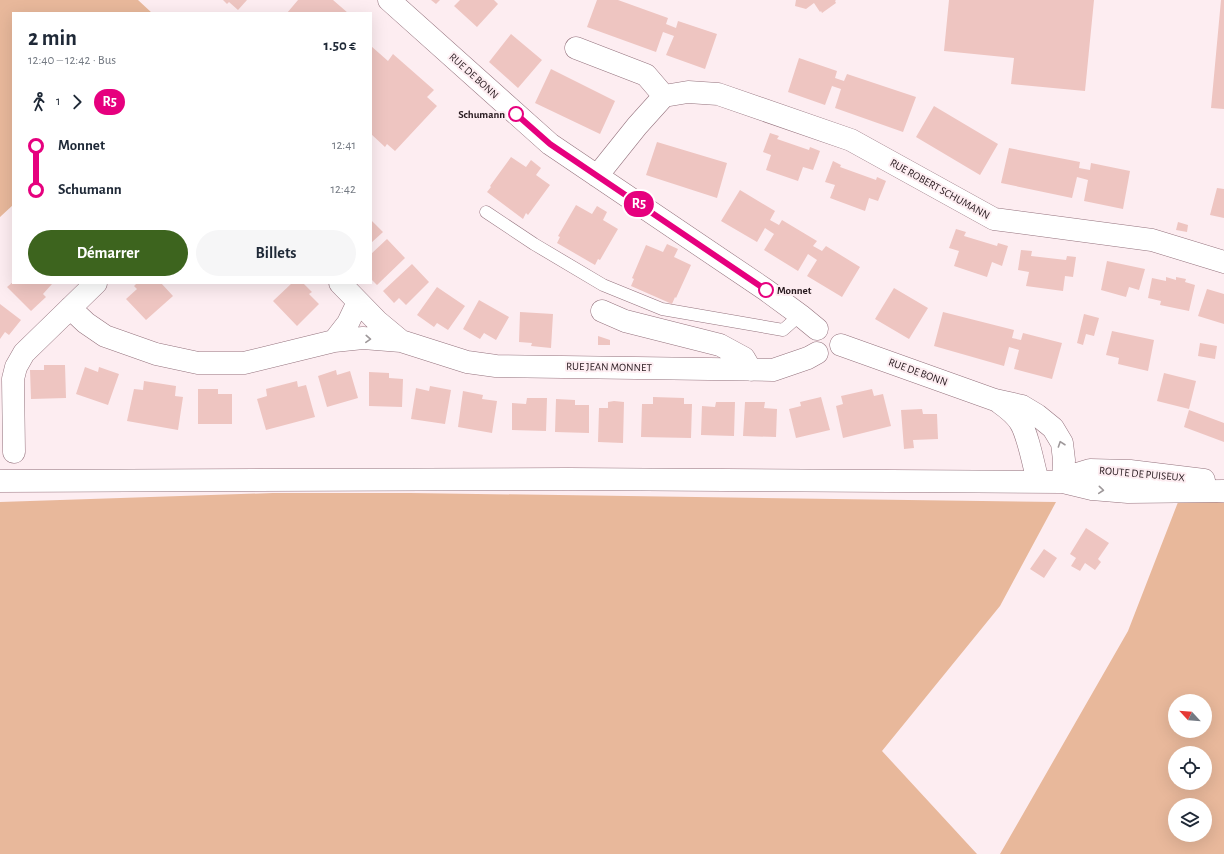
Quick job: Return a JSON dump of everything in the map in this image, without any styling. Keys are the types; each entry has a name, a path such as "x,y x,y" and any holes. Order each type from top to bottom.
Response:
{"street":[{"name":"RUE DE BONN","path":"389,0 550,144 759,286 817,329"},
{"path":"576,48 646,75 664,96 637,126 597,176"},
{"name":"RUE ROBERT SCHUMANN","path":"664,96 688,92 718,94 851,140 994,219 1152,240 1224,262"},
{"path":"14,452 7,400 16,367 24,353 95,284"},
{"name":"RUE JEAN MONNET","path":"341,284 377,321 401,341"},
{"path":"334,341 348,323 358,302"},
{"name":"RUE JEAN MONNET","path":"70,308 86,323 105,336 156,354 198,363 244,363 334,341 364,338 401,341 467,362 496,366 773,370 817,354"},
{"path":"602,311 626,320 720,345 744,358 751,370"},
{"path":"826,326 835,328 841,335 841,345 832,356 821,356 817,354 811,342 817,329 826,326"},
{"name":"RUE DE BONN","path":"841,345 995,400 1022,406 1037,415 1053,428 1062,443 1064,460 1063,482"},
{"name":"RUE DE BONN","path":"995,400 1007,408 1021,423 1026,436 1038,482"},
{"name":"ROUTE DE PUISEUX","path":"1063,482 1077,474 1090,470 1114,470 1196,478 1224,485"},
{"name":"ROUTE DE PUISEUX","path":"0,481 568,479 1063,482 1092,489 1128,492 1224,491"}],"lane":[{"path":"486,212 534,244 603,285 662,310 783,330 800,315"}],"shaded area":[{"path":"0,0 138,0 151,12 12,12 12,206 0,217"},
{"path":"273,493 410,493 1056,502 1000,606 882,751 977,854 0,854 0,502"},
{"path":"1180,497 1224,503 1224,854 1000,854 1128,631"}],"building":[{"path":"223,0 247,0 238,10 229,2 227,4"},
{"path":"298,0 333,0 347,12 288,12"},
{"path":"431,0 440,0 436,4"},
{"path":"460,0 494,0 498,4 477,27 454,6"},
{"path":"597,0 618,0 668,18 666,24 676,28 678,21 717,34 705,69 666,55 674,36 663,32 656,52 587,27"},
{"path":"796,0 836,0 836,3 822,13 814,3 806,9 795,6"},
{"path":"949,0 1094,0 1085,91 1011,84 1014,58 944,51"},
{"path":"1221,0 1224,0 1224,109 1211,108"},
{"path":"511,34 542,60 518,88 489,62"},
{"path":"372,47 388,61 393,54 434,90 427,97 437,106 395,151 387,144 385,147 372,135"},
{"path":"799,58 837,71 835,78 844,81 847,74 916,97 903,132 835,108 841,89 832,86 825,105 788,92"},
{"path":"551,69 615,101 600,134 535,103"},
{"path":"934,106 998,144 980,175 916,137"},
{"path":"770,133 779,136 777,139 809,150 810,147 820,151 813,170 803,167 798,181 766,170 771,155 763,152"},
{"path":"657,142 727,163 717,198 646,175"},
{"path":"1009,148 1080,162 1079,168 1090,170 1091,163 1130,171 1123,209 1084,201 1088,180 1077,177 1072,198 1001,183"},
{"path":"511,157 526,167 531,160 541,168 536,175 550,185 528,215 526,213 523,219 487,192"},
{"path":"833,161 841,165 840,167 876,180 877,177 886,181 878,201 869,198 865,211 830,198 835,185 825,182"},
{"path":"1217,188 1224,189 1224,218 1210,215"},
{"path":"740,190 775,211 770,220 779,225 782,220 817,241 813,246 822,251 826,246 860,267 842,297 807,276 817,260 808,254 798,271 764,250 774,234 765,228 757,242 721,221"},
{"path":"576,205 592,214 597,206 607,212 603,220 618,229 600,260 598,259 595,265 557,243 560,237 558,236"},
{"path":"372,221 383,232 372,242"},
{"path":"1178,222 1188,225 1187,232 1176,230"},
{"path":"956,229 966,232 964,236 997,246 998,243 1008,246 1002,266 992,262 987,277 954,266 959,251 949,248"},
{"path":"387,239 405,258 377,285 372,280 372,253"},
{"path":"667,244 678,249 674,257 691,265 672,304 631,286 634,279 632,278 646,245 663,252"},
{"path":"1021,250 1032,251 1031,256 1066,260 1067,256 1076,257 1073,277 1065,276 1063,291 1026,286 1029,272 1018,270"},
{"path":"1107,261 1145,269 1139,290 1129,287 1126,297 1101,290"},
{"path":"412,264 429,282 406,305 399,298 394,303 383,291"},
{"path":"1166,277 1176,280 1176,277 1186,279 1185,282 1195,285 1189,311 1160,305 1161,301 1148,298 1152,278 1166,281"},
{"path":"12,283 52,284 43,294 46,297 31,311 7,287"},
{"path":"136,284 162,284 173,296 146,320 126,299 137,289 134,286"},
{"path":"291,284 304,284 312,292 309,294 319,304 297,326 273,301"},
{"path":"437,287 465,306 448,330 437,323 434,327 417,315"},
{"path":"894,288 928,308 909,339 875,319"},
{"path":"1207,289 1224,294 1224,324 1198,316"},
{"path":"479,300 509,317 496,340 484,333 480,339 463,329"},
{"path":"0,304 21,320 9,335 5,332 0,339"},
{"path":"520,312 553,314 551,348 531,346 532,343 519,342"},
{"path":"943,312 1014,330 1012,338 1021,340 1023,333 1062,343 1052,379 1014,369 1019,350 1009,347 1004,366 934,346"},
{"path":"1084,314 1099,318 1094,336 1086,334 1083,345 1077,343"},
{"path":"1112,331 1154,340 1148,371 1118,364 1119,358 1106,355"},
{"path":"598,336 610,340 610,345 598,345"},
{"path":"1200,343 1217,346 1215,359 1198,356"},
{"path":"44,365 65,365 66,398 31,399 30,370 44,370"},
{"path":"85,367 98,372 99,367 119,374 108,405 76,394"},
{"path":"336,370 337,375 350,371 358,398 327,407 318,376"},
{"path":"369,372 389,373 389,378 403,379 402,407 369,406"},
{"path":"1164,373 1196,381 1189,409 1157,401"},
{"path":"144,381 176,386 175,396 183,397 178,430 127,421 134,389 143,390"},
{"path":"297,381 298,387 306,385 315,417 266,430 257,399 267,396 266,389"},
{"path":"430,386 451,390 445,424 411,419 416,388 429,391"},
{"path":"198,389 218,389 218,394 232,394 232,424 198,424"},
{"path":"872,389 874,396 883,394 891,426 843,438 836,406 843,404 841,396"},
{"path":"463,391 483,395 482,399 497,401 492,433 458,427"},
{"path":"653,397 684,398 684,404 692,404 691,438 641,437 642,404 653,404"},
{"path":"821,397 830,430 796,438 789,409 801,406 800,402"},
{"path":"527,398 547,398 546,431 512,430 512,403 526,404"},
{"path":"556,399 575,400 575,405 589,405 589,433 555,432"},
{"path":"608,402 624,402 623,443 598,442 599,408 608,408"},
{"path":"716,402 735,402 734,436 701,435 702,406 715,407"},
{"path":"745,402 765,402 764,408 777,409 776,437 743,436"},
{"path":"922,409 923,414 937,414 938,439 913,440 914,448 904,449 901,410"},
{"path":"1189,410 1224,423 1224,442 1184,427"},
{"path":"1086,528 1109,543 1098,559 1101,562 1095,570 1085,563 1080,571 1071,566 1076,558 1070,554"},
{"path":"1044,549 1057,558 1044,578 1030,569"}],"bus line":[{"name":"R5","path":"516,114 550,144 766,290"}],"place":[{"name":"Schumann","path":"516,114"},
{"name":"Monnet","path":"766,290"}]}
